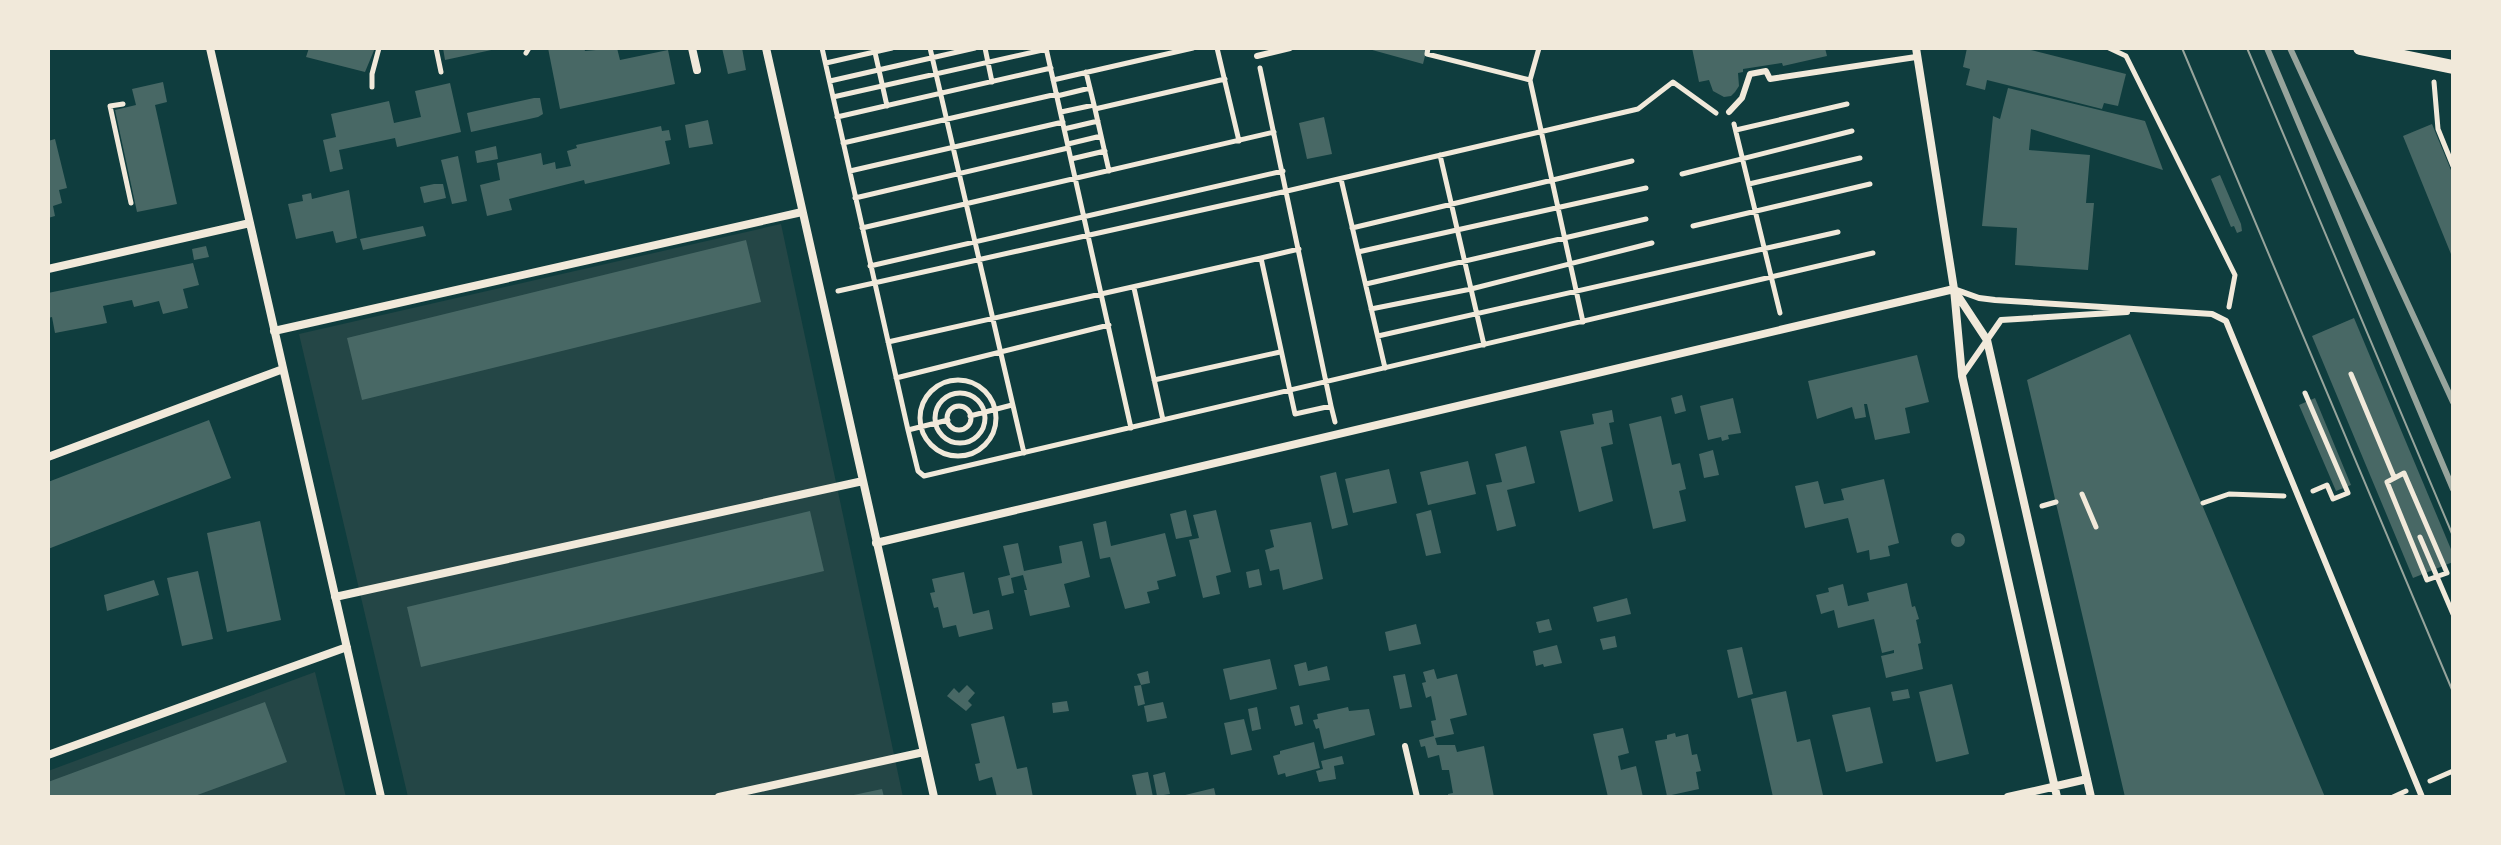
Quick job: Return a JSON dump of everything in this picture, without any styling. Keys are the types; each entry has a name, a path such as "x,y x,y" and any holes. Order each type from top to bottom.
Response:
{"street":[{"path":"210,48 381,797"},
{"path":"692,48 697,70"},
{"path":"766,48 934,797"},
{"path":"2360,48 2453,67"},
{"path":"1916,53 1954,289 1962,376 2057,797"},
{"path":"2433,65 2453,75"},
{"path":"274,331 802,212"},
{"path":"48,269 250,223"},
{"path":"876,543 1954,289"},
{"path":"1954,289 1987,340 2091,797"},
{"path":"48,457 283,369"},
{"path":"335,597 863,481"},
{"path":"48,755 347,647"},
{"path":"719,797 924,752"},
{"path":"2008,797 2087,779"}],"lane":[{"path":"1257,56 1290,48"},
{"path":"1729,112 1742,98 1750,74 1766,71 1770,79 1916,53"},
{"path":"1954,289 1995,300 2212,314 2226,321 2422,797"},
{"path":"1962,376 2001,320 2155,310"},
{"path":"1405,746 1417,797"}],"path":[{"path":"372,87 379,48"},
{"path":"436,48 441,72"},
{"path":"822,48 908,430 918,471 924,476 1873,253"},
{"path":"826,63 892,48"},
{"path":"930,48 1024,453"},
{"path":"830,81 975,48"},
{"path":"985,48 992,82"},
{"path":"1053,80 1193,48"},
{"path":"1217,48 1239,141"},
{"path":"1428,48 1427,54 1530,80"},
{"path":"1539,48 1530,80 1583,322"},
{"path":"2109,48 2126,56 2235,275 2226,321"},
{"path":"833,97 1047,49 1131,428"},
{"path":"874,50 887,106"},
{"path":"1257,56 1337,434"},
{"path":"2433,65 2438,129 2453,166"},
{"path":"837,117 1051,68"},
{"path":"1086,72 1109,171"},
{"path":"1061,112 1225,79"},
{"path":"820,295 1341,179 1638,109 1673,82 1715,113 1729,112 1784,329"},
{"path":"843,143 1090,88"},
{"path":"123,104 110,106 131,203"},
{"path":"1736,130 1847,104"},
{"path":"849,171 953,147 1098,121"},
{"path":"1682,174 1852,131"},
{"path":"862,228 1274,132"},
{"path":"855,198 1101,136"},
{"path":"1071,159 1105,151"},
{"path":"1440,155 1484,345"},
{"path":"1749,184 1860,158"},
{"path":"1352,228 1632,161"},
{"path":"870,266 1283,171"},
{"path":"1341,179 1385,368"},
{"path":"1693,226 1870,184"},
{"path":"1358,252 1646,188"},
{"path":"1366,284 1646,219"},
{"path":"1378,336 1838,232"},
{"path":"1371,309 1471,289 1652,243"},
{"path":"888,342 1299,249"},
{"path":"1261,258 1295,414 1331,406"},
{"path":"1134,288 1163,420"},
{"path":"896,378 1109,325"},
{"path":"1154,380 1280,352"},
{"path":"2351,374 2394,477"},
{"path":"949,381 973,382 991,398 995,410 992,435 973,453 961,456 935,448 926,439 921,427 923,403 929,393 949,381"},
{"path":"2203,503 2229,494 2299,497 2327,485 2333,499 2348,493 2305,393"},
{"path":"954,394 970,395 981,405 984,413 982,430 977,437 961,443 945,438 936,423 937,408 954,394"},
{"path":"970,416 1013,405"},
{"path":"957,407 964,408 970,416 969,424 963,429 955,429 948,420 951,410 957,407"},
{"path":"908,430 948,420"},
{"path":"2404,473 2447,573 2437,576 2427,580 2387,482 2404,473"},
{"path":"2082,494 2096,527"},
{"path":"2420,537 2453,614"},
{"path":"2418,786 2453,771"}],"shaded area":[{"path":"781,224 903,797 408,797 299,334"},
{"path":"315,672 346,797 48,797 48,771"}],"building":[{"path":"309,48 375,48 365,72 306,57"},
{"path":"443,48 496,48 496,49 445,60"},
{"path":"548,48 584,48 585,51 617,48 620,60 668,50 675,84 560,109"},
{"path":"722,48 742,48 746,70 728,74"},
{"path":"1365,48 1427,48 1423,64"},
{"path":"1692,48 1825,48 1827,56 1783,66 1782,63 1743,69 1738,73 1739,86 1735,92 1724,97 1713,91 1709,80 1699,82"},
{"path":"1967,48 2023,48 2126,74 2118,106 2104,103 2102,109 1987,80 1985,90 1966,85 1970,69 1963,67"},
{"path":"163,82 167,102 155,105 177,204 137,212 115,110 136,105 132,89"},
{"path":"450,83 461,132 397,147 395,138 339,150 343,169 330,172 323,140 336,137 331,114 389,101 394,123 421,117 415,91"},
{"path":"2008,88 2145,121 2163,170 2031,129 2029,150 2090,155 2086,203 2094,203 2088,270 2015,265 2017,228 1982,226 1993,116 2000,119"},
{"path":"540,98 543,114 538,117 471,132 467,113"},
{"path":"1324,117 1332,154 1307,159 1299,123"},
{"path":"708,120 713,144 689,148 685,125"},
{"path":"2432,124 2453,175 2453,259 2403,136"},
{"path":"661,126 662,131 669,130 671,140 665,141 670,164 585,184 584,180 509,199 512,210 487,216 480,185 500,180 497,163 541,153 543,165 555,162 556,169 571,166 567,151 577,148 576,145"},
{"path":"55,139 67,188 59,190 62,203 53,206 55,216 48,218 48,141"},
{"path":"496,146 498,159 477,163 475,151"},
{"path":"458,156 467,201 452,204 441,160"},
{"path":"2220,175 2241,224 2242,231 2237,233 2234,226 2231,227 2211,179"},
{"path":"443,184 446,198 424,203 420,187"},
{"path":"349,190 357,238 336,243 333,231 296,239 288,204 303,201 302,195 311,193 312,199"},
{"path":"423,226 426,236 363,250 360,239"},
{"path":"746,240 761,302 362,400 347,338"},
{"path":"206,246 209,257 194,260 192,249"},
{"path":"193,263 199,285 183,289 188,308 163,314 159,301 134,307 132,300 103,306 107,323 55,333 52,317 48,318 48,293"},
{"path":"2354,318 2453,554 2453,562 2413,578 2312,336"},
{"path":"2130,334 2325,797 2125,797 2027,380"},
{"path":"1917,355 1929,402 1905,408 1910,433 1875,440 1867,404 1864,404 1866,417 1855,419 1852,407 1817,419 1808,381"},
{"path":"1682,395 1686,411 1675,414 1671,398"},
{"path":"1733,398 1741,433 1728,435 1729,439 1722,441 1721,437 1708,440 1700,406"},
{"path":"2315,398 2351,485 2336,491 2299,405"},
{"path":"1612,410 1614,422 1609,423 1613,444 1601,447 1613,501 1579,512 1560,431 1594,424 1592,414"},
{"path":"1661,416 1672,465 1680,463 1686,489 1679,491 1686,521 1653,529 1629,424"},
{"path":"209,420 231,478 48,549 48,482"},
{"path":"1526,446 1535,483 1507,490 1516,526 1497,531 1486,485 1502,482 1495,454"},
{"path":"1713,450 1719,475 1704,478 1699,454"},
{"path":"1468,461 1476,494 1428,505 1420,472"},
{"path":"1389,469 1397,503 1353,513 1345,479"},
{"path":"1336,472 1348,525 1332,529 1320,476"},
{"path":"1884,479 1899,543 1888,546 1890,556 1870,560 1869,550 1857,553 1848,518 1805,528 1795,486 1818,481 1824,504 1844,500 1841,489"},
{"path":"1186,510 1192,536 1176,539 1170,514"},
{"path":"1216,510 1231,572 1216,576 1220,594 1203,598 1189,540 1199,538 1193,515"},
{"path":"1431,510 1441,553 1426,556 1416,514"},
{"path":"810,511 824,571 421,667 407,607"},
{"path":"260,521 281,620 227,632 207,533"},
{"path":"1106,521 1111,546 1165,533 1176,576 1157,581 1159,589 1147,592 1150,603 1125,609 1110,557 1100,559 1093,524"},
{"path":"1311,522 1323,579 1283,590 1279,569 1270,571 1265,550 1274,547 1270,530"},
{"path":"1958,533 1965,540 1958,547 1951,540"},
{"path":"1082,541 1090,577 1064,584 1070,607 1030,616 1023,575 1011,578 1014,593 1002,596 998,578 1010,575 1003,546 1018,543 1024,571 1062,563 1059,546"},
{"path":"1259,569 1262,585 1249,588 1246,572"},
{"path":"198,571 213,639 182,646 167,578"},
{"path":"964,572 973,614 989,610 993,629 959,637 956,625 943,628 938,607 934,608 930,593 935,592 932,579"},
{"path":"154,580 159,595 107,611 104,595"},
{"path":"1907,583 1912,607 1915,606 1919,619 1916,620 1923,669 1886,678 1881,656 1894,653 1894,650 1882,653 1874,619 1838,628 1834,610 1821,614 1816,595 1843,584 1848,606 1869,601 1867,593"},
{"path":"1627,598 1631,614 1597,622 1593,607"},
{"path":"1549,619 1552,630 1539,633 1536,622"},
{"path":"1416,624 1421,644 1389,651 1385,632"},
{"path":"1615,636 1617,647 1603,650 1600,639"},
{"path":"1557,645 1562,663 1536,666 1533,651"},
{"path":"1742,647 1753,694 1738,698 1727,650"},
{"path":"1270,659 1277,689 1230,700 1223,669"},
{"path":"1306,662 1308,671 1327,666 1330,680 1299,686 1294,665"},
{"path":"1434,669 1437,679 1457,674 1467,715 1450,719 1454,734 1435,738 1437,745 1455,745 1457,752 1484,746 1494,797 1448,797 1453,793 1449,770 1442,770 1439,755 1428,758 1425,746 1421,747 1419,740 1434,736 1431,721 1436,720 1431,696 1426,698 1422,683 1426,682 1423,672"},
{"path":"1148,671 1150,683 1141,685 1137,674"},
{"path":"1405,674 1412,707 1400,709 1393,676"},
{"path":"1952,684 1969,754 1936,762 1919,692"},
{"path":"967,685 975,693 968,701 972,705 966,711 947,696 954,688 959,693"},
{"path":"1141,685 1145,704 1138,706 1134,686"},
{"path":"1908,689 1910,698 1893,701 1891,692"},
{"path":"1786,691 1797,742 1810,739 1823,795 1773,797 1751,699"},
{"path":"1067,701 1069,711 1053,713 1052,703"},
{"path":"265,702 287,762 192,797 48,797 48,782"},
{"path":"1163,702 1167,718 1147,722 1144,706"},
{"path":"1299,705 1303,724 1295,726 1290,707"},
{"path":"1257,707 1261,729 1252,731 1248,709"},
{"path":"1348,707 1349,711 1369,709 1375,735 1324,749 1319,728 1316,729 1313,720 1318,719 1317,714"},
{"path":"1870,707 1883,763 1846,772 1832,715"},
{"path":"1004,716 1017,769 1027,767 1033,797 997,797 992,777 979,781 975,764 980,763 971,724"},
{"path":"1244,719 1252,750 1231,755 1224,723"},
{"path":"1623,728 1629,753 1618,756 1621,770 1636,766 1643,797 1608,797 1593,734"},
{"path":"1675,733 1676,737 1688,734 1692,755 1697,754 1701,771 1696,772 1699,789 1667,796 1655,741 1667,739 1667,735"},
{"path":"1314,742 1320,768 1286,777 1285,773 1278,775 1273,756 1280,754 1280,751"},
{"path":"1342,756 1344,764 1334,766 1336,779 1319,782 1316,771 1323,769 1321,761"},
{"path":"1148,772 1153,797 1137,797 1132,775"},
{"path":"1165,772 1170,794 1157,796 1153,775"},
{"path":"1214,788 1216,797 1181,797 1181,796"},
{"path":"882,789 884,797 849,797 849,796"}],"tram line":[{"path":"2182,48 2453,692"},
{"path":"2247,48 2453,536"}],"railway":[{"path":"2267,48 2453,489"},
{"path":"2290,48 2453,402"}]}
